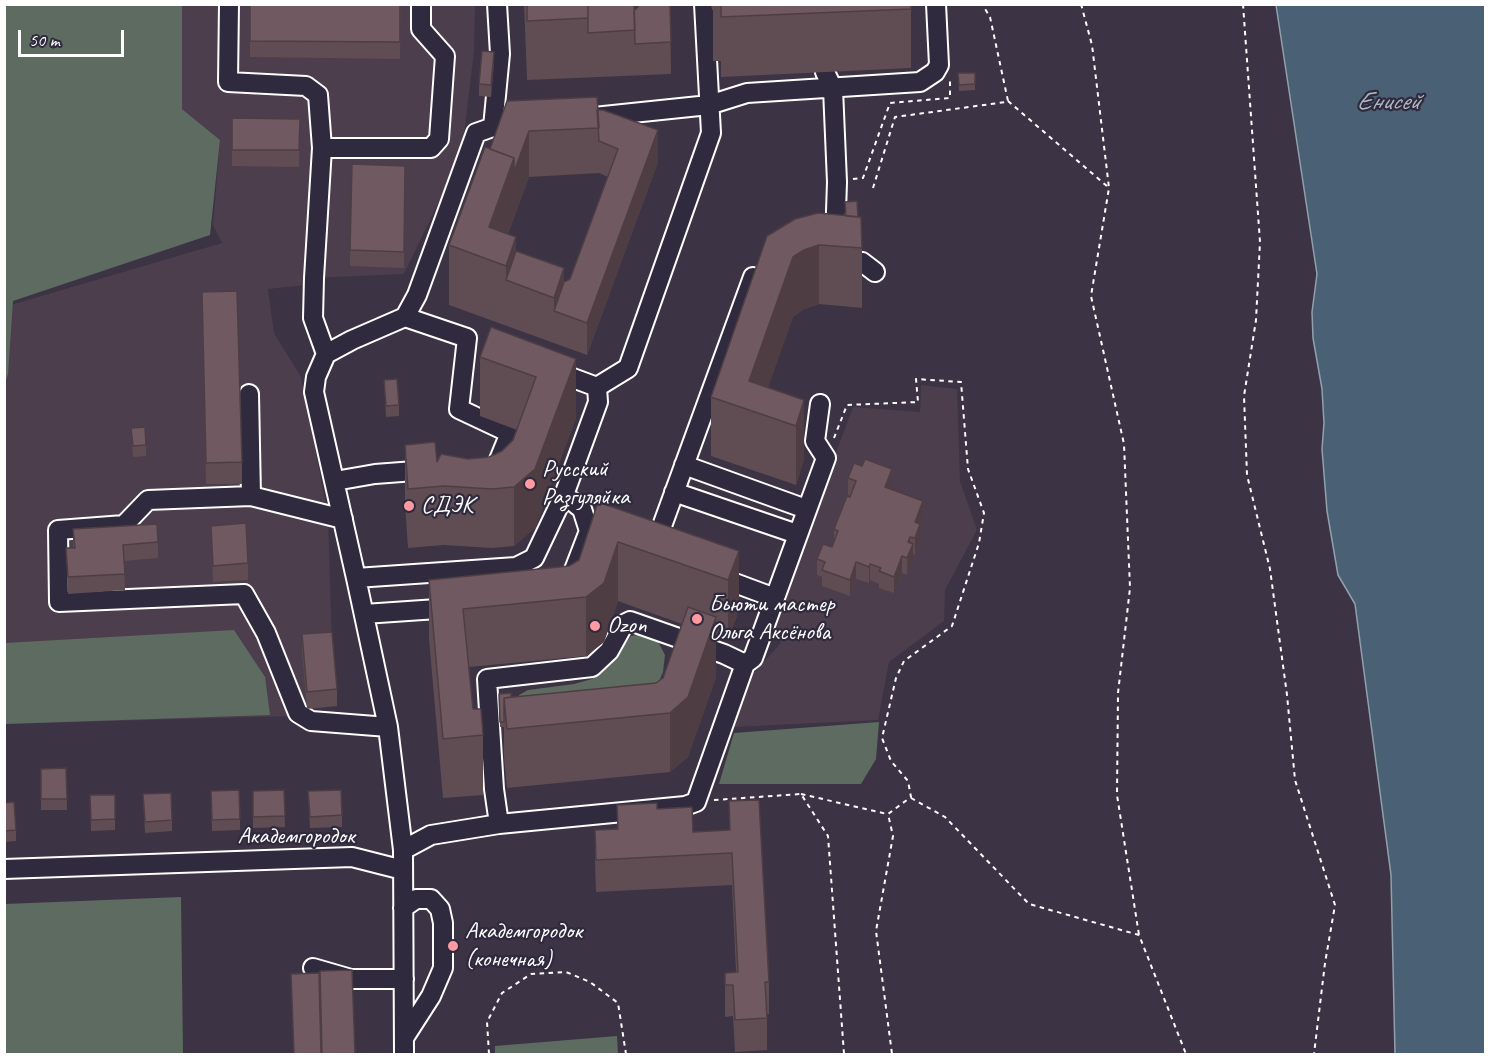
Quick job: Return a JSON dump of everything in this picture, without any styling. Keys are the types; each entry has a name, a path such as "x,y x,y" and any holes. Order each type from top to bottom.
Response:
{"street":[{"path":"229,4 228,82 306,86 318,95 322,147 313,318 326,354"},
{"path":"322,147 431,148 439,139 444,56 421,29 421,4"},
{"path":"493,127 500,54 497,4"},
{"path":"597,387 628,368 711,133 704,4"},
{"path":"573,119 709,105 747,85 829,80 920,82 936,72 939,65 936,4"},
{"path":"829,80 837,182 829,258 862,262 875,272"},
{"path":"404,1046 403,850 388,727 314,392 316,377 326,354 405,317 417,295 476,133 493,127 516,125"},
{"path":"662,526 762,258"},
{"path":"405,317 489,346"},
{"path":"467,338 459,410 510,434 492,477 482,483"},
{"path":"543,367 597,387"},
{"path":"356,578 516,567 534,558 564,495 598,402 597,387"},
{"path":"249,394 251,496"},
{"path":"403,850 431,835 499,824 685,806 696,802 745,664 753,658 756,624 775,598 826,458 815,441 820,405"},
{"path":"684,465 806,509"},
{"path":"335,481 375,474 436,469 439,489"},
{"path":"674,492 797,534"},
{"path":"556,599 564,594 589,531 582,508 564,495"},
{"path":"343,519 251,496 148,500 124,525 58,530 59,602 244,594 266,633 298,713 311,721 388,727"},
{"path":"589,531 631,546"},
{"path":"697,569 775,598"},
{"path":"364,614 474,606"},
{"path":"499,824 487,679 591,667 609,651 626,621 690,641 745,664"},
{"path":"681,661 690,641"},
{"path":"491,747 513,746"},
{"name":"Академгородок","path":"4,869 352,857 403,870"},
{"path":"403,908 416,899 431,899 440,909 444,946 443,968 404,1046"},
{"path":"313,968 351,980 404,979"}],"path":[{"path":"982,4 990,17 1008,101 1109,188"},
{"path":"1081,4 1092,45 1109,188 1091,296 1125,444 1130,588 1118,693 1117,795 1139,935 1186,1054"},
{"path":"1243,4 1260,242 1256,320 1244,396 1247,475 1270,569 1287,695 1295,780 1335,905 1325,963 1314,1054"},
{"path":"873,188 895,117 1008,101"},
{"path":"826,458 847,405 918,402 916,379 961,382 968,469 984,513 979,543 952,626 904,661 896,678 882,738 891,761 908,781 911,797"},
{"path":"696,802 801,794 888,814 911,797"},
{"path":"801,794 828,836 844,1054"},
{"path":"911,797 945,816 1029,904 1139,935"},
{"path":"888,814 893,836 876,931 892,1054"},
{"path":"489,1054 487,1022 502,993 531,974 566,972 590,982 618,1003 626,1054"}],"shaded area":[{"path":"182,5 475,5 474,51 464,135 450,178 404,274 314,278 306,285 268,289 274,333 301,377 328,515 332,648 337,706 307,709 292,716 5,724 4,307 222,243 213,225 220,140 182,109"},
{"path":"921,385 957,389 960,481 977,530 945,590 944,621 889,662 878,720 734,727 751,676 781,643 769,632 853,407 920,412"}],"green space":[{"path":"5,4 182,5 182,109 220,140 210,235 13,301 8,374 5,383"},
{"path":"234,630 265,677 270,715 5,724 5,643"},
{"path":"645,634 656,638 665,655 663,672 652,698 516,710 519,695 528,690 574,684 592,679 607,666 631,636"},
{"path":"879,722 876,759 861,784 719,784 734,733"},
{"path":"181,897 183,1054 5,1054 5,904"},
{"path":"617,1036 618,1054 495,1054 495,1046"}],"water":[{"name":"Енисей","path":"1276,5 1485,5 1485,1054 1395,1054 1391,875 1355,604 1338,575 1327,511 1322,449 1324,423 1322,389 1313,338 1312,312 1317,274"}],"building":[{"path":"250,4 400,4 400,42 250,41"},
{"path":"527,4 588,4 588,18 527,21"},
{"path":"588,4 634,4 635,30 588,33"},
{"path":"638,4 670,4 671,42 635,44 634,11"},
{"path":"721,4 911,4 911,9 721,17"},
{"path":"482,51 494,52 491,85 479,84"},
{"path":"958,73 975,73 975,84 959,85"},
{"path":"597,97 599,128 529,131 514,172 514,158 490,149 507,101"},
{"path":"597,110 603,110 658,130 587,323 554,311 564,282 570,279 618,149 599,141"},
{"path":"232,118 300,119 299,150 232,150"},
{"path":"485,147 514,158 489,227 516,237 506,266 449,245"},
{"path":"352,164 405,166 404,252 350,250"},
{"path":"857,201 858,217 846,216 845,202"},
{"path":"818,213 861,217 862,248 819,245 793,257 749,381 804,400 796,426 711,397 767,236 795,219"},
{"path":"516,251 564,268 554,298 506,280"},
{"path":"237,291 242,462 206,463 202,292"},
{"path":"491,327 576,359 535,469 514,487 492,489 444,486 408,489 405,445 435,442 437,462 441,454 468,459 489,457 502,451 513,440 536,377 480,357"},
{"path":"397,379 399,405 386,406 384,380"},
{"path":"145,427 146,445 133,446 131,428"},
{"path":"865,459 892,469 885,487 923,501 915,522 920,524 915,538 910,537 908,542 913,544 907,558 902,556 894,577 879,571 881,568 870,564 869,567 856,562 850,580 822,570 825,562 817,559 823,544 832,547 838,531 834,529 847,496 850,497 856,481 848,478 854,463 862,466"},
{"path":"598,502 739,551 728,580 618,542 604,583 586,597 463,609 473,709 481,709 483,735 443,739 429,580 569,566 579,560"},
{"path":"246,523 248,563 213,566 211,526"},
{"path":"157,524 158,542 123,545 125,574 68,577 66,548 75,548 73,529"},
{"path":"688,607 716,617 688,697 670,713 507,729 504,698 656,683 663,678"},
{"path":"332,632 337,689 307,692 302,634"},
{"path":"511,693 511,697 504,698 504,722 500,722 499,694"},
{"path":"66,768 67,799 41,799 41,769"},
{"path":"239,790 240,819 212,820 211,791"},
{"path":"284,790 285,816 253,817 253,791"},
{"path":"341,790 342,815 310,817 308,791"},
{"path":"171,793 172,820 145,822 143,794"},
{"path":"90,795 115,795 115,819 91,820"},
{"path":"759,800 769,982 765,982 767,1018 735,1020 733,985 725,985 725,973 738,972 732,853 596,860 595,830 618,829 617,805 657,803 657,809 692,807 693,832 730,830 729,801"},
{"path":"14,802 16,830 4,831 4,803"},
{"path":"352,970 355,1054 322,1054 320,971"},
{"path":"319,973 321,1054 294,1054 291,974"}],"place":[{"name":"Русский Разгуляйка","path":"530,484"},
{"name":"СДЭК","path":"409,506"},
{"name":"Бьюти мастер Oльга Аксёнова","path":"697,619"},
{"name":"Ozon","path":"595,626"},
{"name":"Академгородок (конечная)","path":"453,946"}]}
